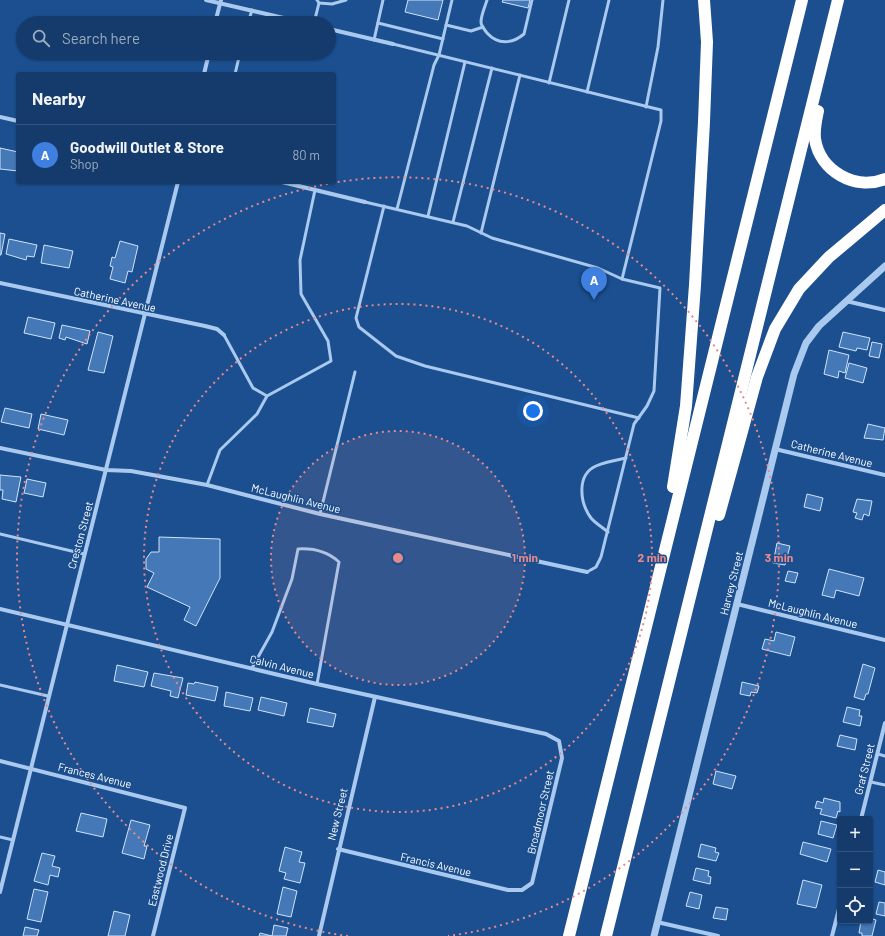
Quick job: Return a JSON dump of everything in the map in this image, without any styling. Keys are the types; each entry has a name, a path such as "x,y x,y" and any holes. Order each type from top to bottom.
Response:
{"highway":[{"path":"662,561 686,406 704,122 707,42 704,0"},
{"path":"570,936 802,0"},
{"path":"606,936 838,0"},
{"path":"834,13 831,59 815,126 815,139 824,162 833,171 843,177 868,183 885,179"},
{"path":"696,570 719,514 755,384 775,329 799,289 829,257 885,210"}],"street":[{"path":"206,0 220,1 276,16"},
{"path":"217,16 220,1"},
{"path":"336,31 393,44"},
{"path":"204,72 207,60"},
{"path":"0,118 16,121"},
{"name":"Creston Street","path":"0,892 178,184"},
{"path":"290,184 365,202"},
{"name":"Harvey Street","path":"654,936 737,604 774,448 794,374 806,344 819,326 885,266"},
{"name":"Catherine Avenue","path":"0,283 217,329 224,335"},
{"path":"846,301 885,310"},
{"name":"McLaughlin Avenue","path":"0,448 106,470 131,471 207,485 320,514 587,572"},
{"name":"Catherine Avenue","path":"774,448 885,475"},
{"name":"McLaughlin Avenue","path":"737,604 885,640"},
{"name":"Calvin Avenue","path":"0,610 317,684 546,734 559,741"},
{"name":"New Street","path":"319,936 338,849 375,697"},
{"name":"Graf Street","path":"862,816 885,724"},
{"name":"Broadmoor Street","path":"529,885 532,883 562,758 559,741"},
{"name":"Frances Avenue","path":"0,761 185,808"},
{"name":"Eastwood Drive","path":"153,936 185,808"},
{"name":"Francis Avenue","path":"338,849 508,890 522,890 529,885"},
{"path":"832,936 837,917"},
{"path":"657,922 718,936"}],"lane":[{"path":"315,16 318,2 332,4 346,0"},
{"path":"374,40 383,0"},
{"path":"397,209 434,65 439,55 452,0"},
{"path":"487,0 481,23 496,41 505,43 514,42 524,34 532,0"},
{"path":"549,83 569,0"},
{"path":"587,92 609,0"},
{"path":"646,107 658,47 663,0"},
{"path":"250,16 252,10"},
{"path":"378,23 443,39"},
{"path":"446,25 471,31 483,27"},
{"path":"393,44 661,110 661,121 622,279"},
{"path":"235,72 238,60"},
{"path":"428,216 465,62"},
{"path":"453,222 492,68"},
{"path":"481,232 520,75"},
{"path":"207,485 220,450 257,414 267,396 331,361 328,341 301,294 300,260 316,190"},
{"path":"365,202 467,226 492,238 598,268 622,279 660,288 654,391 647,406 634,424 602,557 596,567 587,572"},
{"path":"384,206 356,318 359,327 396,356 425,366 638,418"},
{"path":"224,335 253,388 267,396"},
{"path":"320,514 355,372"},
{"path":"608,532 591,517 581,492 582,480 587,473 595,467 626,458"},
{"path":"0,534 84,554"},
{"path":"252,668 272,632 292,579 298,549 307,548 320,551 333,557 339,562 317,684"},
{"path":"0,685 48,696"},
{"path":"878,754 885,756"},
{"path":"871,782 885,785"},
{"path":"0,836 13,840"}],"building":[{"path":"408,0 443,0 438,20 405,12"},
{"path":"503,0 530,0 528,8 502,2"},
{"path":"0,148 16,152 16,171 0,169"},
{"path":"0,233 5,234 1,255 0,255"},
{"path":"9,239 37,245 34,257 27,256 26,260 6,254"},
{"path":"120,241 138,246 132,272 128,271 125,283 110,279 113,267 110,266 112,257 115,258"},
{"path":"44,245 73,251 69,268 41,263"},
{"path":"28,317 55,323 51,339 24,333"},
{"path":"62,325 90,331 87,344 66,337 65,340 59,338"},
{"path":"98,332 113,336 104,373 88,370"},
{"path":"843,332 870,338 867,350 857,348 856,351 839,347"},
{"path":"872,342 882,344 879,358 869,356"},
{"path":"829,350 849,355 845,373 839,371 838,378 824,374"},
{"path":"849,363 867,368 863,383 845,378"},
{"path":"5,408 32,414 29,428 1,422"},
{"path":"41,414 68,420 64,435 38,429"},
{"path":"868,424 885,428 883,440 864,438"},
{"path":"0,475 21,477 16,502 2,499 3,490 0,490"},
{"path":"27,479 46,483 43,497 24,493"},
{"path":"807,494 823,498 820,511 804,507"},
{"path":"857,499 872,501 869,516 864,514 862,520 855,518 857,513 853,512"},
{"path":"159,537 220,539 220,578 196,626 184,620 190,607 147,587 154,573 146,569 146,559 151,552 159,552"},
{"path":"777,543 790,546 785,565 773,563"},
{"path":"829,569 864,578 859,596 836,590 834,598 822,595"},
{"path":"788,571 798,573 795,583 785,581"},
{"path":"776,632 795,637 790,656 762,649 765,639 774,641"},
{"path":"863,664 875,668 868,694 866,694 864,700 854,697"},
{"path":"117,665 148,672 144,687 114,681"},
{"path":"154,673 183,678 178,698 170,696 171,691 151,686"},
{"path":"195,682 218,687 215,701 186,695 188,683 194,684"},
{"path":"742,682 759,686 757,693 751,692 750,696 740,694"},
{"path":"226,692 253,698 250,711 224,706"},
{"path":"261,697 287,703 284,716 258,710"},
{"path":"847,707 860,710 859,716 862,716 860,726 843,722"},
{"path":"310,708 336,714 333,727 307,722"},
{"path":"840,735 857,739 855,750 837,746"},
{"path":"716,771 736,776 732,789 713,784"},
{"path":"824,798 840,802 840,812 838,811 836,818 820,814 822,809 815,808 817,801 823,803"},
{"path":"81,813 107,819 103,837 76,831"},
{"path":"131,820 150,825 144,846 147,846 144,859 122,853"},
{"path":"821,821 837,825 833,838 818,834"},
{"path":"803,842 831,849 827,862 800,854"},
{"path":"701,844 716,848 715,852 719,853 716,861 698,857"},
{"path":"285,847 302,852 299,862 305,863 300,883 284,879 286,873 279,871"},
{"path":"42,853 55,856 52,866 60,868 58,877 50,875 48,885 34,881"},
{"path":"696,868 709,871 708,876 711,877 710,884 693,880"},
{"path":"878,870 885,872 885,885 875,882"},
{"path":"803,880 822,885 816,908 797,904"},
{"path":"283,887 297,891 291,917 277,914"},
{"path":"34,889 48,892 41,922 27,919"},
{"path":"690,892 702,895 699,909 686,906"},
{"path":"879,902 885,903 885,916 876,914"},
{"path":"716,907 728,909 726,920 713,918"},
{"path":"114,911 130,915 125,936 108,936"},
{"path":"873,919 876,920 872,936 862,936 862,933 859,933 860,924 873,924"},
{"path":"274,925 288,928 286,936 272,936"},
{"path":"25,927 39,930 37,936 23,936"},
{"path":"260,933 272,936 259,936"}],"place":[{"name":"Goodwill Outlet & Store","path":"594,300"}]}
